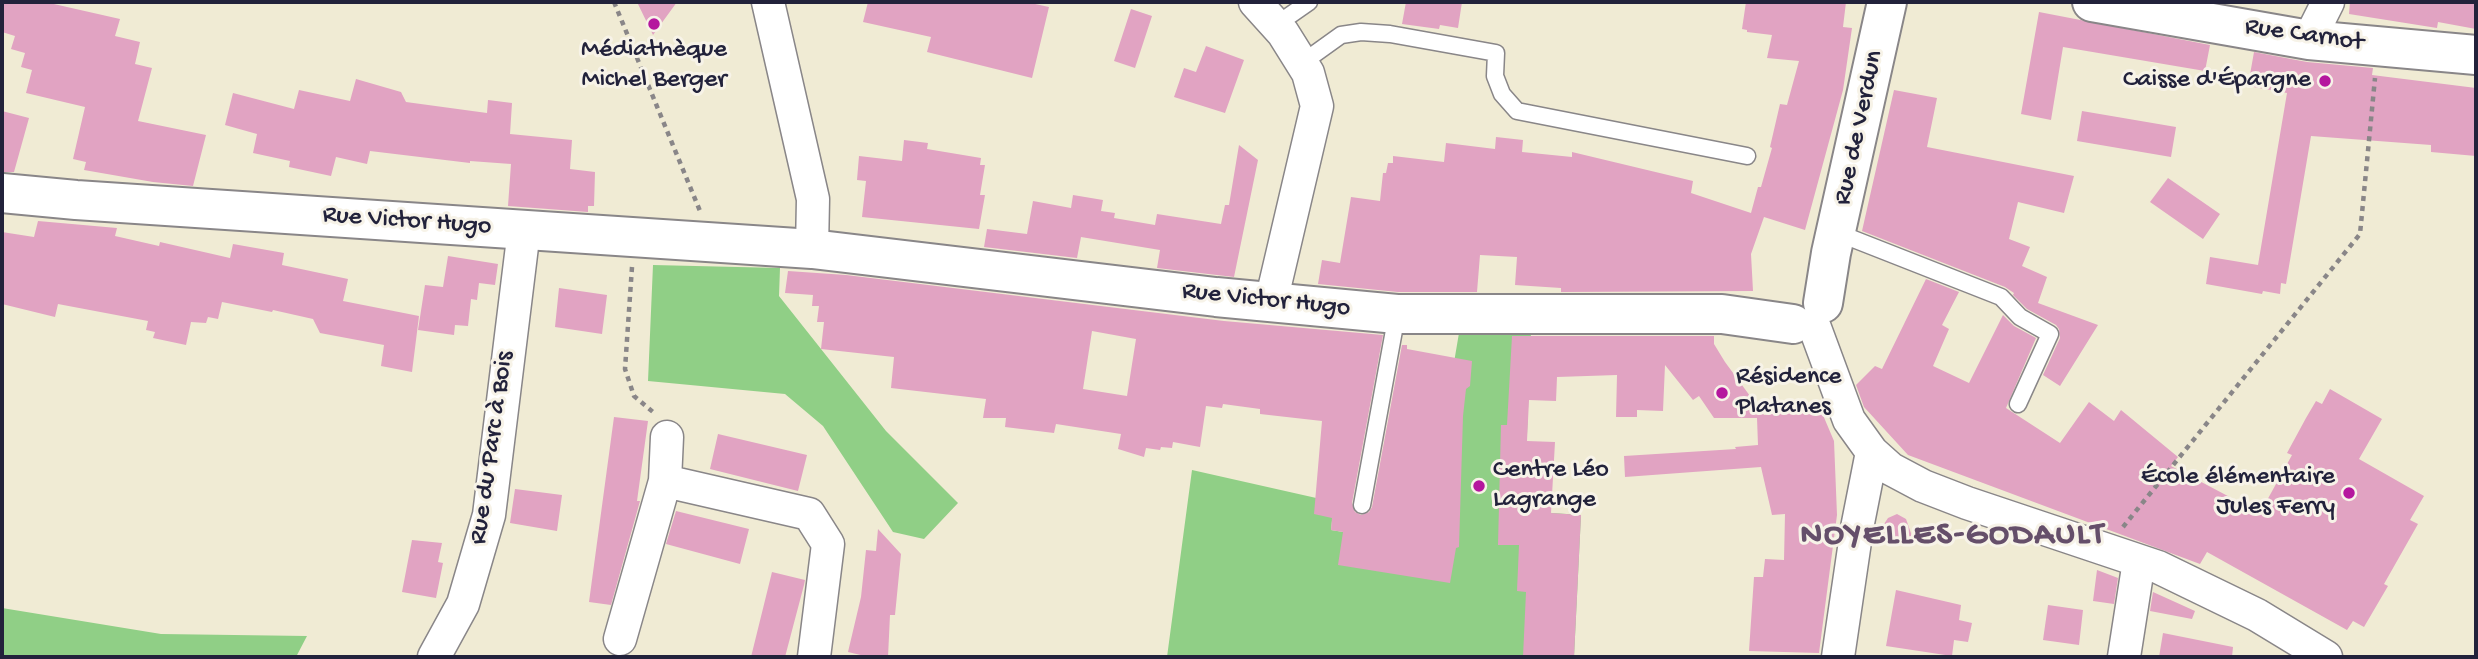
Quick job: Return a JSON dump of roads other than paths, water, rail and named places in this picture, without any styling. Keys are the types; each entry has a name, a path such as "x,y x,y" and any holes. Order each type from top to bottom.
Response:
{"street":[{"path":"768,2 813,199 812,249"},
{"path":"1255,2 1276,25 1302,63 1317,106 1271,302"},
{"name":"Rue de Verdun","path":"1806,309 1835,243 1887,2"},
{"name":"Rue Carnot","path":"2092,2 2309,40 2476,55"},
{"path":"2309,40 2328,2"},
{"name":"Rue Victor Hugo","path":"2,193 812,249 1397,314 1722,314 1806,309"},
{"name":"Rue du Parc à Bois","path":"435,657 463,604 489,515 524,230"},
{"path":"1806,309 1849,420 1872,452 1891,469 1923,486 1967,503 2158,567 2257,615 2326,657"},
{"path":"620,639 665,481 667,437"},
{"path":"1838,657 1857,528 1872,452"},
{"path":"665,481 809,514 828,544 814,657"},
{"path":"2124,657 2139,561"}],"lane":[{"path":"1276,25 1309,2"},
{"path":"1302,63 1341,35 1361,32 1390,34 1496,53 1496,76 1502,94 1517,111 1747,156"},
{"path":"1835,243 2001,297 2020,317 2050,334 2018,404"},
{"path":"1362,505 1397,314"}],"place":[{"name":"Médiathèque Michel Berger","path":"654,24"},
{"name":"Caisse d'Épargne","path":"2325,81"},
{"name":"Résidence Platanes","path":"1722,393"},
{"name":"Centre Léo Lagrange","path":"1479,486"},
{"name":"École élémentaire Jules Ferry","path":"2349,493"}],"district":[{"name":"NOYELLES-GODAULT","path":"1953,537"}]}
